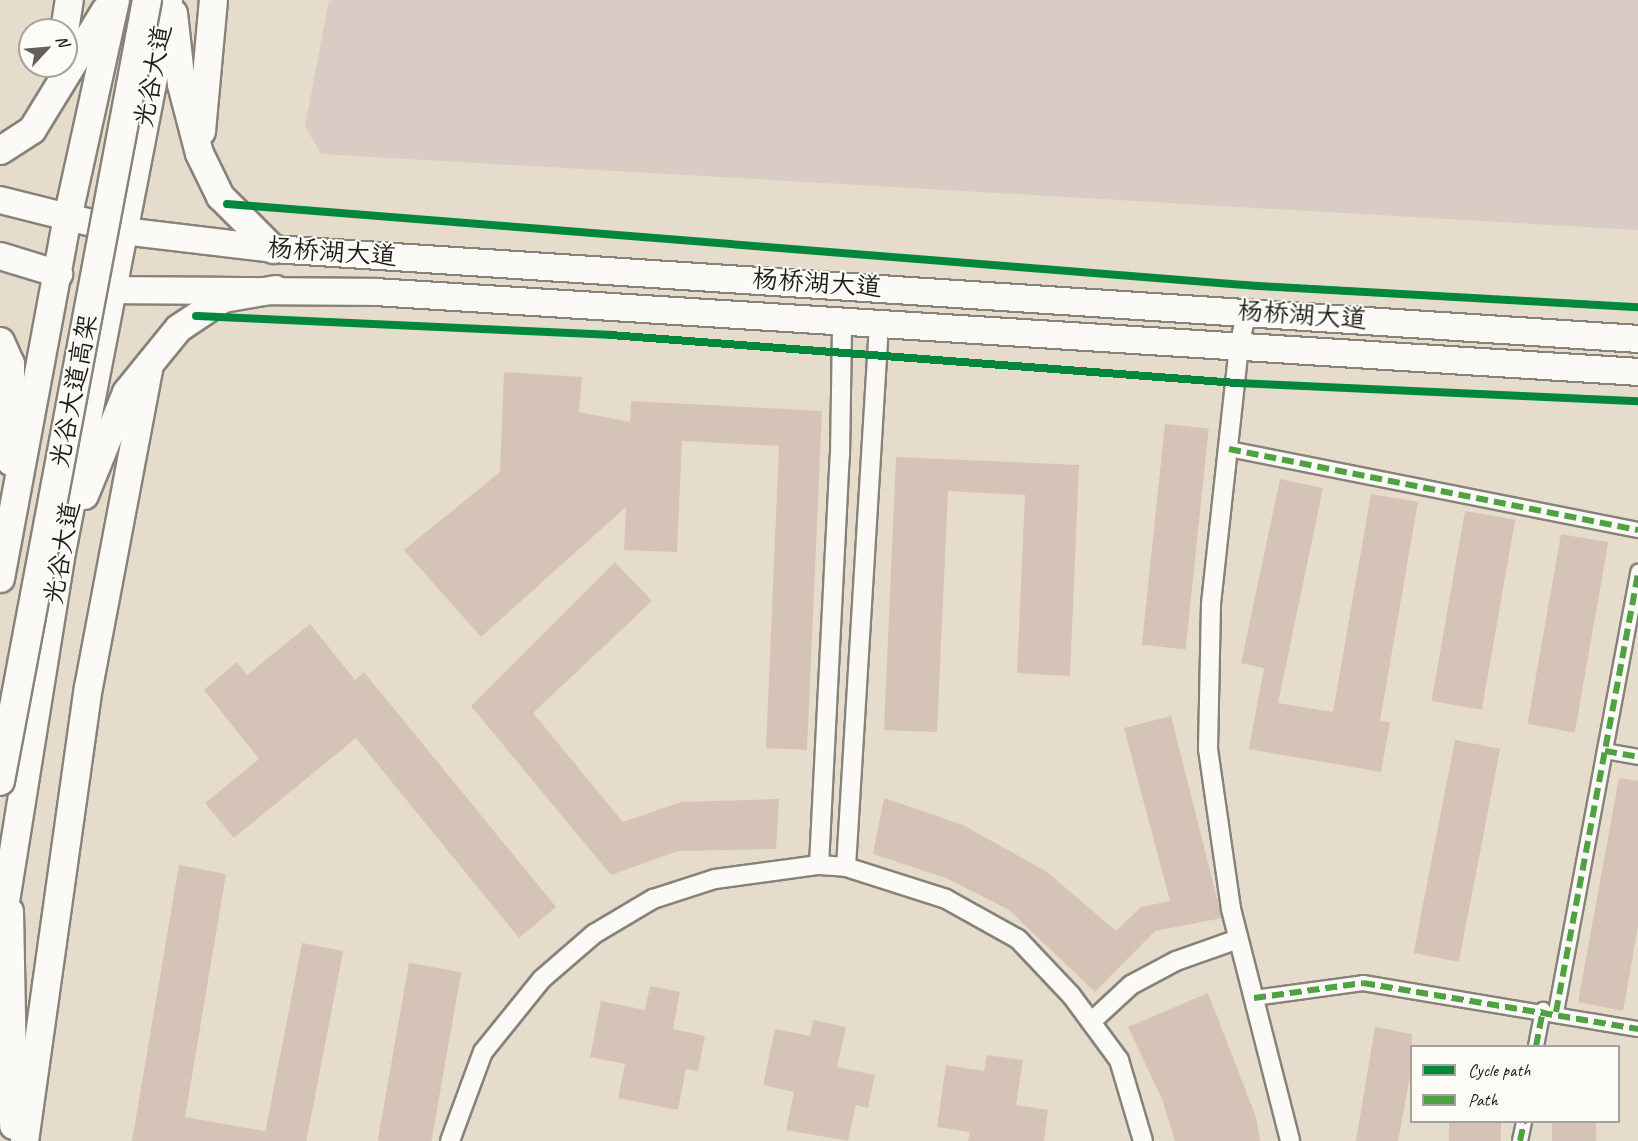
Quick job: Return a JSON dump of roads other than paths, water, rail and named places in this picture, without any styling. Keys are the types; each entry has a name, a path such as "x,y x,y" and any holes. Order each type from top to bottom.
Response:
{"highway":[{"name":"光谷大道高架","path":"0,679 129,0"},
{"name":"光谷大道高架","path":"0,781 147,0"}],"main road":[{"path":"66,18 69,0"},
{"path":"0,150 32,129 108,0"},
{"name":"光谷大道","path":"0,578 59,274 67,218 115,0"},
{"path":"170,0 181,84 199,153 220,196 273,249"},
{"name":"光谷大道","path":"0,932 61,552 170,0"},
{"path":"199,153 213,0"},
{"path":"54,94 56,78"},
{"name":"杨桥湖大道","path":"0,200 123,231 273,249 1247,311 1638,339"},
{"name":"杨桥湖大道","path":"0,256 112,290 275,289 1638,372"},
{"path":"61,552 126,392 178,328 223,298 275,289"},
{"path":"0,341 10,363 9,528"},
{"path":"24,1141 88,687 149,364"},
{"path":"8,881 14,1141"}],"street":[{"path":"1247,311 1239,346 1211,605 1208,748 1231,909 1290,1141"},
{"path":"819,865 840,456 842,322"},
{"path":"846,867 879,324"},
{"path":"1229,449 1638,530"},
{"path":"1537,1045 1550,1011 1605,751 1638,572"},
{"path":"1605,751 1638,757"},
{"path":"450,1141 483,1052 542,979 594,934 653,899 715,879 819,865 846,867 946,899 1018,939 1091,1022 1119,1060 1143,1141"},
{"path":"1091,1022 1140,981 1204,949 1238,939"},
{"path":"1254,998 1364,983 1550,1011 1638,1029"},
{"path":"1520,1141 1524,1123"}]}
